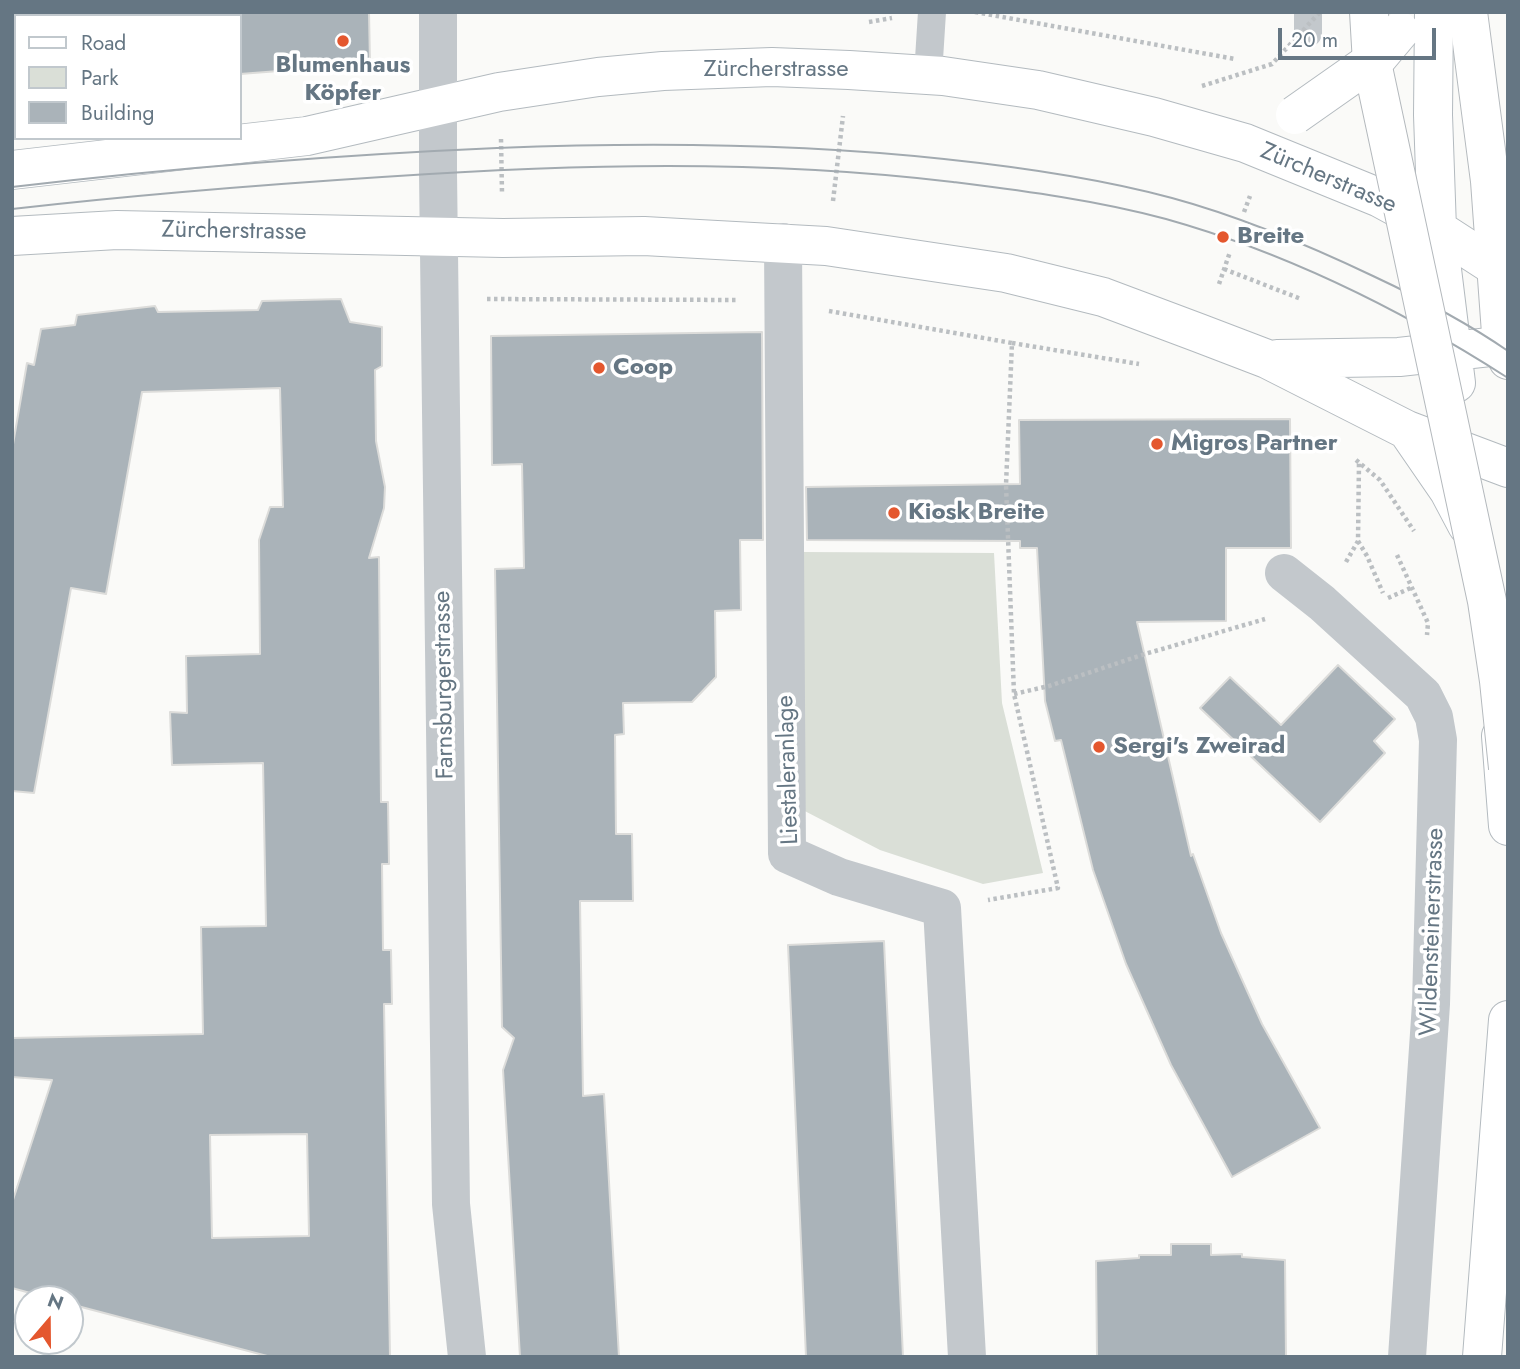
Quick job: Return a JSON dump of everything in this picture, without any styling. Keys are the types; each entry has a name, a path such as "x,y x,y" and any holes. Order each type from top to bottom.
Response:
{"main road":[{"path":"1369,12 1372,64 1487,601 1508,768"},
{"path":"1245,143 1295,115 1379,56 1412,12"},
{"path":"1434,12 1433,115 1437,229 1472,534 1496,657 1508,827"},
{"path":"1268,359 1373,358 1506,351 1502,271 1468,12"},
{"name":"Zürcherstrasse","path":"12,170 307,136 439,104 598,77 663,71 772,68 928,75 1038,90 1154,117 1245,143 1380,198 1437,229 1502,271"},
{"name":"Zürcherstrasse","path":"12,236 117,230 503,238 644,236 826,246 1006,273 1103,298 1268,359 1407,429 1508,468"},
{"path":"1407,429 1449,491 1472,534"},
{"path":"1482,1357 1508,1020"}],"street":[{"name":"Farnsburgerstrasse","path":"438,12 438,236 451,1205 467,1357"},
{"name":"Liestaleranlage","path":"783,242 787,854 838,877 942,908"},
{"name":"Wildensteinerstrasse","path":"1284,573 1322,603 1423,695 1434,717 1438,740 1432,1004 1407,1357"},
{"path":"942,908 967,1357"}],"lane":[{"path":"928,75 932,12"}],"path":[{"path":"975,12 1236,59"},
{"path":"1202,86 1272,64 1312,19"},
{"path":"826,246 849,70"},
{"path":"499,92 503,299"},
{"path":"1219,284 1230,252"},
{"path":"1224,269 1301,299"},
{"path":"440,299 785,301 1149,366"},
{"path":"942,908 1058,888 1014,694 1006,485 1012,343"},
{"path":"1349,454 1380,480 1416,534"},
{"path":"1014,694 1049,686 1144,654 1322,603 1357,541 1359,462"},
{"path":"1357,541 1367,556 1386,599 1413,587"},
{"path":"1397,555 1428,623 1423,695"}],"green space":[{"path":"804,552 994,553 1002,703 1043,873 983,884 880,850 797,807"}],"building":[{"path":"369,12 370,64 242,74 240,14"},
{"path":"341,299 350,322 382,327 382,366 375,370 376,441 385,487 384,508 369,558 379,557 381,802 388,802 389,864 382,864 383,950 391,950 392,1004 384,1004 390,1357 271,1357 84,1308 84,1285 14,1285 12,1288 12,1203 52,1080 12,1077 12,1038 203,1034 201,927 266,926 263,763 172,765 170,712 187,713 186,656 260,654 259,540 270,507 283,507 280,388 142,392 106,594 71,588 34,793 12,791 12,450 27,363 34,365 41,329 75,325 77,315 155,306 158,312 258,310 262,301","holes":["307,1134 309,1236 212,1238 210,1135"]},
{"path":"762,332 763,540 740,540 741,610 715,611 716,677 692,702 623,703 624,734 615,735 616,834 632,834 633,901 580,901 583,1096 604,1094 619,1357 520,1357 503,1070 514,1038 502,1027 495,569 524,568 522,464 492,465 491,336"},
{"path":"1290,419 1291,548 1226,548 1226,621 1137,622 1191,856 1193,854 1221,933 1262,1024 1320,1128 1232,1177 1171,1065 1126,964 1093,870 1061,740 1055,741 1045,701 1037,548 1020,548 1020,541 807,540 806,487 1020,484 1019,420"},
{"path":"1338,665 1395,719 1374,741 1385,753 1320,822 1200,708 1230,677 1281,725"},
{"path":"884,941 903,1357 806,1357 788,945"},
{"path":"1171,1244 1211,1244 1211,1255 1242,1254 1242,1257 1285,1260 1286,1357 1097,1357 1096,1261 1139,1258 1139,1255 1171,1255"}],"tram line":[{"path":"12,187 315,158 553,146 777,147 944,159 1087,179 1172,198 1224,214 1299,243 1391,284 1459,320 1508,351"},
{"path":"12,209 289,183 525,169 739,167 953,182 1113,206 1211,233 1299,266 1343,286 1427,329 1508,378"}],"place":[{"name":"Blumenhaus Köpfer","path":"343,41"},
{"name":"Breite","path":"1223,237"},
{"name":"Coop","path":"599,368"},
{"name":"Migros Partner","path":"1157,444"},
{"name":"Kiosk Breite","path":"894,513"},
{"name":"Sergi's Zweirad","path":"1099,747"}]}
